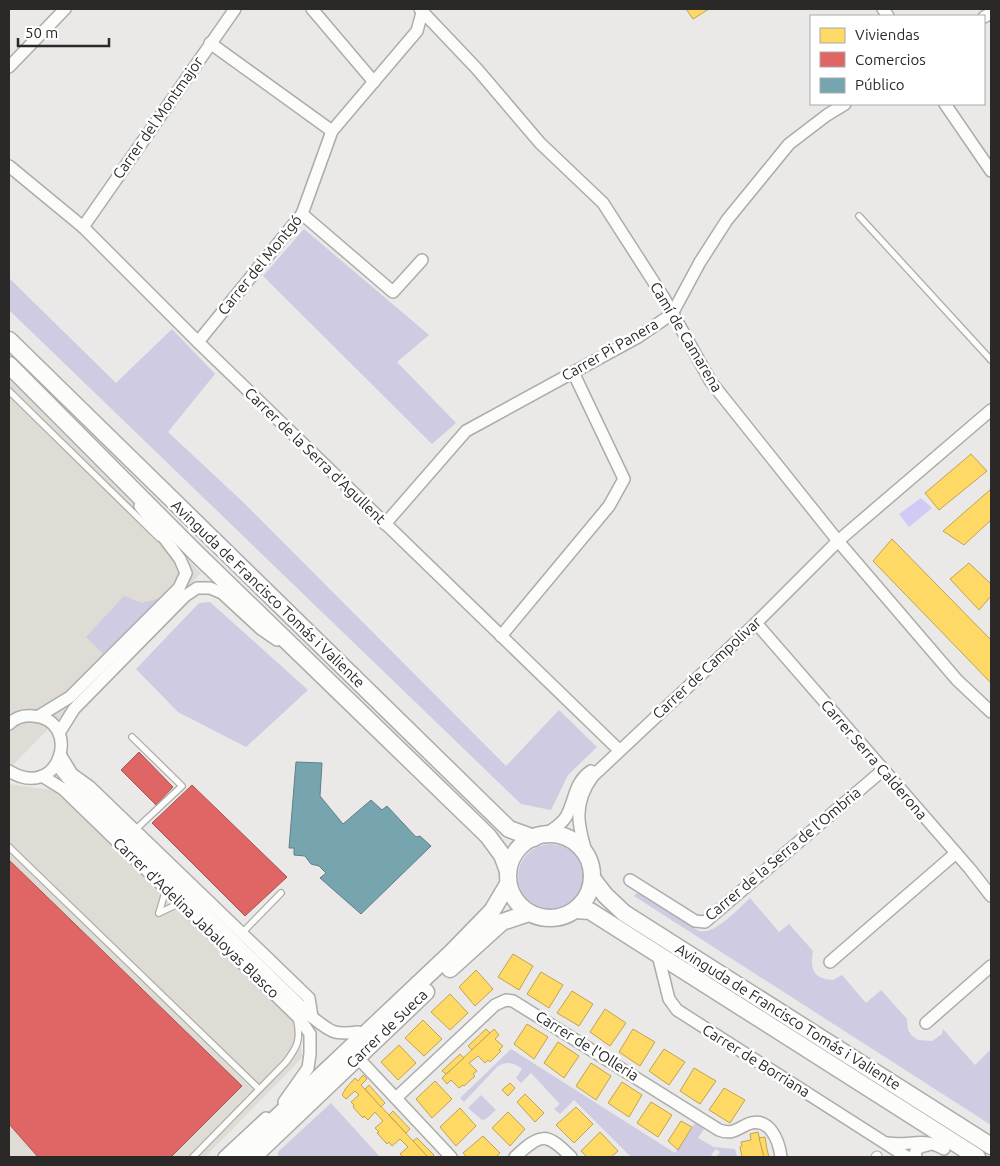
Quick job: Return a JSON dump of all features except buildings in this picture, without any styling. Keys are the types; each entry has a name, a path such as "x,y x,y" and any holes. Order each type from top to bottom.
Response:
{"main road":[{"name":"Avinguda de Francisco Tomás i Valiente","path":"9,340 509,829 539,836"},
{"name":"Avinguda de Francisco Tomás i Valiente","path":"9,365 195,552 488,836 502,855 508,878"},
{"path":"558,835 570,839 581,848 588,858 592,878 590,889 585,900 576,910 566,915 554,918 541,917 529,913 512,896 508,878 513,857 522,846 539,836 558,835"},
{"name":"Carrer de Sueca","path":"238,1157 270,1124 451,953 492,911 508,878"},
{"name":"Avinguda de Francisco Tomás i Valiente","path":"592,878 605,896 624,913 991,1146"},
{"path":"576,910 590,911 978,1157"},
{"name":"Carrer de Sueca","path":"258,1155 461,958 502,922 529,913"},
{"path":"944,1148 958,1157"}],"street":[{"path":"9,67 66,9"},
{"name":"Carrer del Montmajor","path":"83,227 234,9"},
{"path":"312,9 374,82"},
{"name":"Carrer del Montgó","path":"198,342 302,214 332,132 417,31 422,10"},
{"name":"Camí de Camarena","path":"422,10 477,69 540,143 603,203 664,298 711,382 838,541 957,680 991,712"},
{"path":"210,43 332,132"},
{"name":"Carrer Pi Panera","path":"385,524 466,431 638,337 672,314 700,262 727,220 789,144 843,105"},
{"path":"945,105 991,171"},
{"name":"Carrer de la Serra d'Agullent","path":"9,166 83,227 198,342 619,750"},
{"path":"302,214 393,292 422,260"},
{"path":"501,636 609,506 624,480 573,372"},
{"name":"Carrer de Campolivar","path":"588,858 581,835 578,810 588,784 604,766 756,623 838,541 991,410"},
{"path":"39,716 70,698 179,588 186,573 180,559 111,466"},
{"path":"59,733 74,709 185,596 197,588 210,588 222,593 261,629 310,662"},
{"name":"Carrer Serra Calderona","path":"756,623 956,853 991,896"},
{"path":"9,724 13,720 26,715 39,716 51,723 59,733 62,744 59,760 42,776 30,779 19,777 9,771"},
{"name":"Carrer d'Adelina Jabaloyas Blasco","path":"59,760 72,774 90,787 309,998 312,1016"},
{"name":"Carrer d'Adelina Jabaloyas Blasco","path":"59,760 69,780 312,1016 327,1029 341,1034 358,1032"},
{"name":"Carrer de Campolivar","path":"539,836 556,827 565,818 581,780 588,773 604,766"},
{"name":"Carrer de la Serra de l’Ombria","path":"630,880 695,921 705,922 882,770"},
{"name":"Carrer d'Adelina Jabaloyas Blasco","path":"42,776 63,789 296,1015 310,1034 308,1068 301,1078"},
{"path":"830,962 956,853"},
{"name":"Carrer de Sueca","path":"224,1157 476,921 482,920"},
{"name":"Carrer de Borriana","path":"658,955 670,998 678,1010 907,1157"},
{"path":"926,1023 991,966"},
{"name":"Carrer de l'Olleria","path":"396,1098 494,1005 506,1000 513,1000 719,1130 732,1132 749,1124 756,1123 769,1128 778,1142 781,1157"},
{"path":"358,1058 451,1157"},
{"name":"Carrer de Sueca","path":"284,1102 301,1078"},
{"path":"515,1157 531,1142 545,1138 558,1144 571,1157"},
{"name":"Carrer de Borriana","path":"886,1143 905,1145 927,1142 944,1148"},
{"path":"916,1157 916,1151 922,1146 930,1145 944,1148"}],"lane":[{"path":"859,216 991,360"},
{"path":"9,391 180,559"},
{"path":"132,737 182,786 135,830"},
{"path":"9,847 258,1088"},
{"path":"166,889 159,913 180,902"},
{"path":"242,933 281,893"},
{"path":"193,1157 258,1088 286,1062 297,1047 299,1032 296,1015"}],"shaded area":[{"path":"304,229 429,335 397,362 456,423 432,444 263,276"},
{"path":"9,278 116,383 172,329 215,374 168,432 244,503 506,766 559,710 597,747 568,775 551,810 521,804 9,310"},
{"path":"9,378 201,573 9,769"},
{"path":"921,498 932,508 909,527 899,514"},
{"path":"124,596 142,603 160,598 103,654 86,637"},
{"path":"210,602 308,690 246,747 178,712 136,669 199,603"},
{"path":"9,784 59,791 293,1019 303,1057 205,1157 9,1157"},
{"path":"551,844 564,847 574,854 581,864 584,877 581,890 574,900 564,907 551,910 538,907 528,900 521,890 518,877 521,864 528,854 538,847"},
{"path":"637,893 699,931 712,929 719,925 750,898 779,932 789,924 813,951 812,963 814,972 817,975 821,978 833,980 842,975 866,1003 881,990 907,1019 908,1030 918,1040 932,1041 942,1034 943,1029 975,1065 991,1049 991,1125 634,896"},
{"path":"511,1049 675,1153 695,1123 704,1129 698,1138 714,1147 735,1149 737,1157 716,1157 720,1152 716,1149 711,1155 714,1157 631,1157 574,1100 560,1114 554,1109 560,1104 531,1073 521,1083 516,1078 522,1069 510,1063 498,1066 464,1102 460,1098"},
{"path":"481,1095 496,1110 486,1119 482,1120 468,1108"},
{"path":"331,1103 380,1157 278,1157 278,1152"}]}
